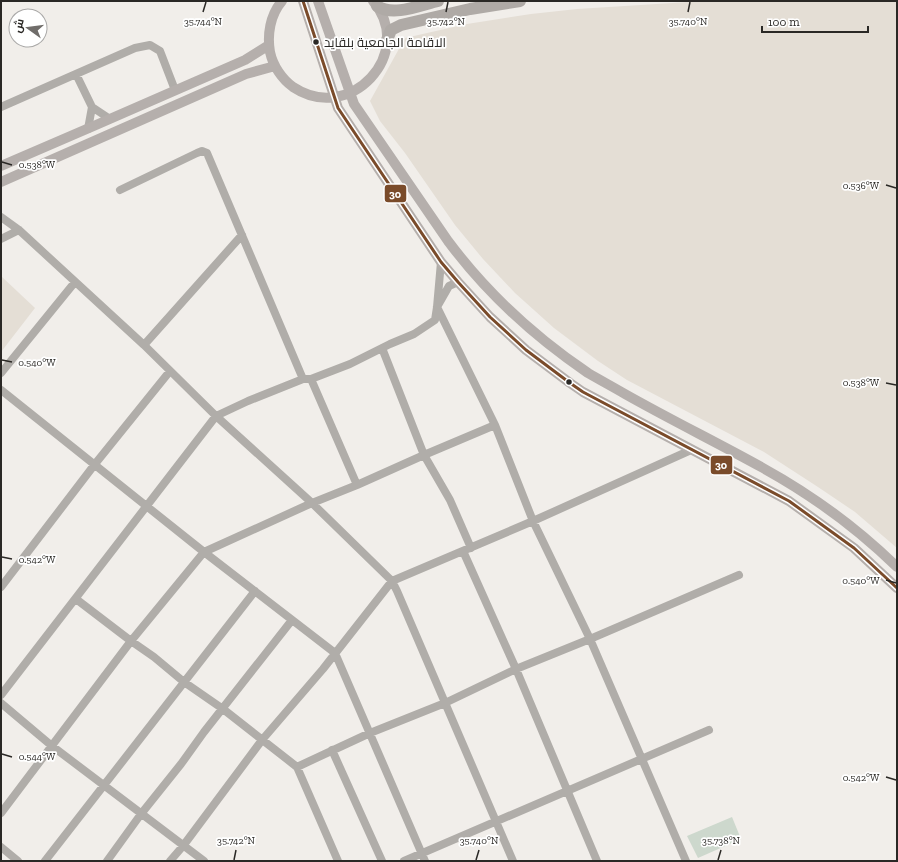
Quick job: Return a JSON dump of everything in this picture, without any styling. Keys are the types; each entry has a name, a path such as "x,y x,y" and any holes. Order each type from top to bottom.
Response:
{"highway":[{"path":"375,4 382,9 391,11 438,1"},
{"path":"387,40 391,30 400,25 470,9 520,1"}],"main road":[{"path":"282,1 273,16 269,30 269,45 275,66 282,76 300,91 316,96 334,98 350,94 369,81 384,57 387,40 385,22 375,4"},
{"path":"302,1 338,108 441,262 490,317 526,350 583,392 788,501 854,548 897,588"},
{"path":"318,1 354,104 464,263 482,283 555,349 589,373 643,404 764,469 831,511 897,566"},
{"path":"1,166 245,60 269,45"},
{"path":"1,182 246,74 275,66"}],"street":[{"path":"1,106 135,48 150,45 160,51 176,90"},
{"path":"76,74 92,107 110,119"},
{"path":"88,129 92,107"},
{"path":"120,190 197,153 202,151 206,153 307,379 357,485"},
{"path":"1,217 19,230 144,344 216,416 312,503 392,580 513,861"},
{"path":"1,239 19,230"},
{"path":"144,344 242,235"},
{"path":"1,695 216,416 248,401 350,364 414,334 428,325 435,320 441,262"},
{"path":"1,373 75,282"},
{"path":"437,307 450,286 458,282"},
{"path":"437,307 495,425 533,521 590,640 686,861"},
{"path":"382,348 424,455 450,500 467,550 597,861"},
{"path":"1,587 95,464 170,371"},
{"path":"1,390 204,552 335,653 423,857"},
{"path":"1,813 131,641 204,552 312,503 495,425"},
{"path":"170,861 183,846 262,740 323,669 392,580 467,550 691,450"},
{"path":"297,767 370,733 444,703 516,669 590,640 739,575"},
{"path":"45,861 255,591"},
{"path":"76,599 154,657 184,682 223,709 297,767 338,861"},
{"path":"107,861 141,814 292,620"},
{"path":"1,703 52,746 204,861"},
{"path":"404,861 423,857 496,822 641,758 709,730"},
{"path":"332,750 382,861"},
{"path":"1,847 18,861"}],"shaded area":[{"path":"704,1 897,1 897,548 855,512 764,452 627,380 598,361 554,328 515,293 483,259 455,225 405,153 380,121 370,101 405,38 467,24 531,14 577,9"},
{"path":"1,276 35,308 1,352"},
{"path":"732,817 741,839 698,858 687,836"}],"transit line":[{"name":"30","path":"303,1 338,108 441,262 490,317 526,350 583,392 789,501 854,548 897,588"}],"place":[{"name":"الاقامة الجامعية بلقايد","path":"316,42"}]}
